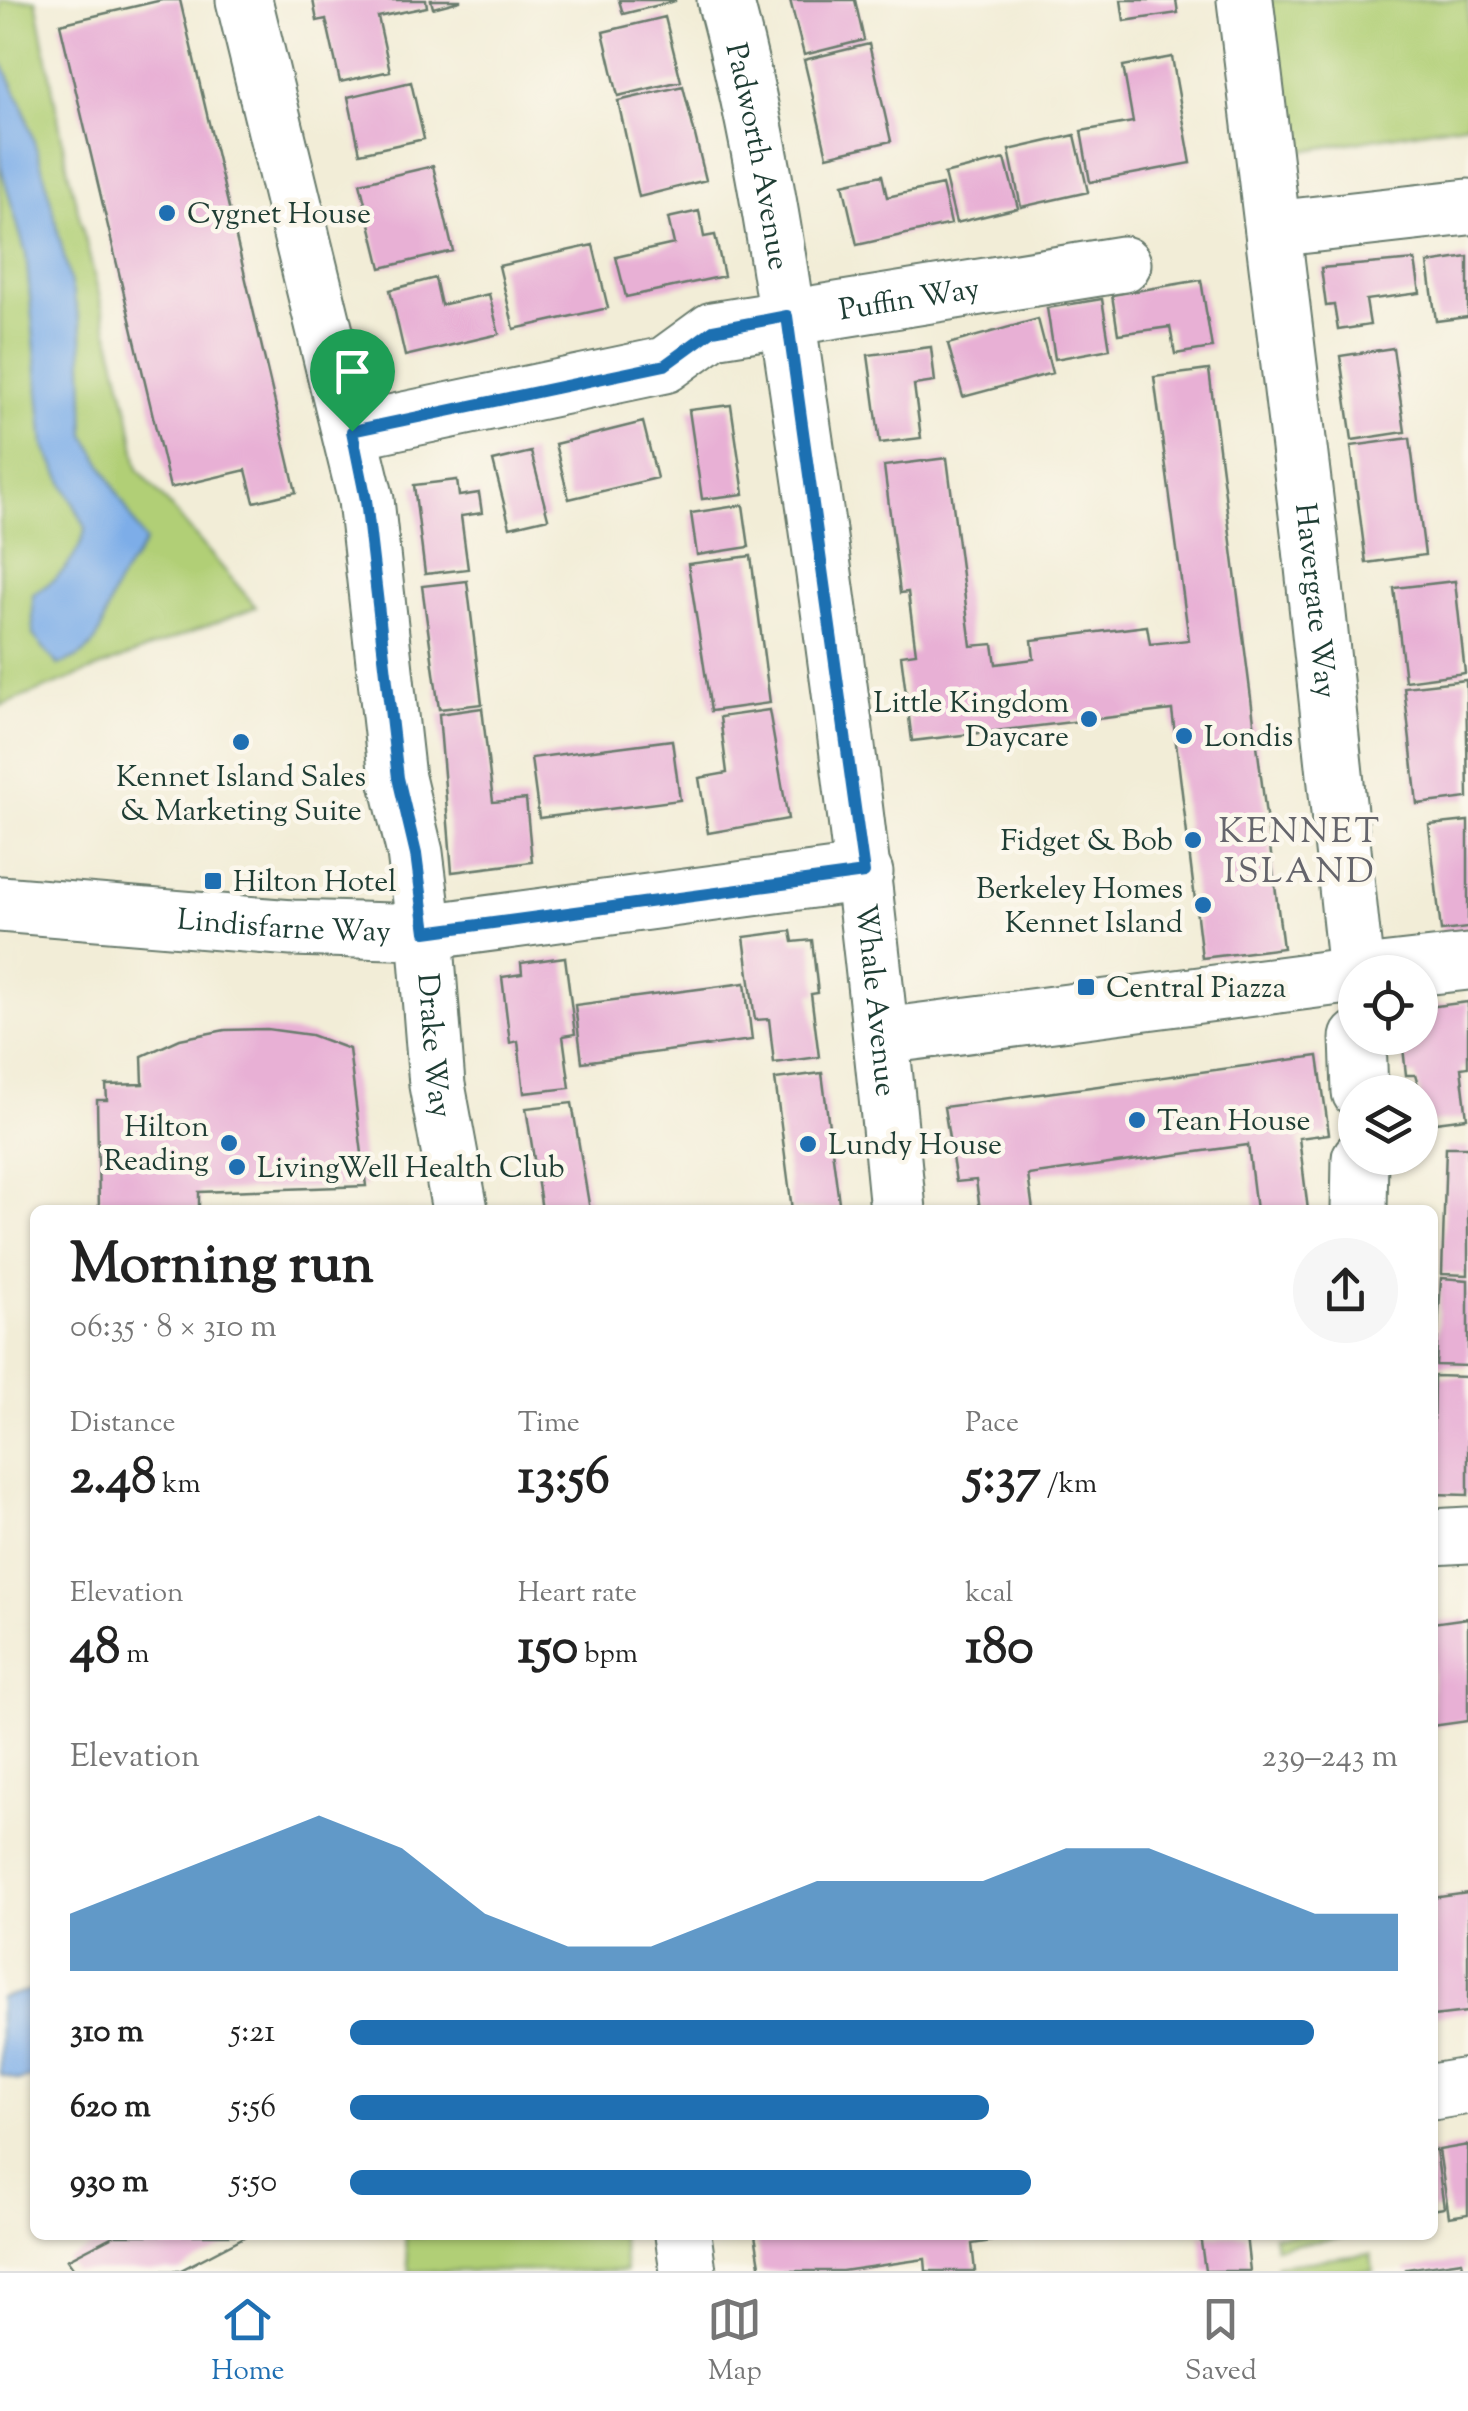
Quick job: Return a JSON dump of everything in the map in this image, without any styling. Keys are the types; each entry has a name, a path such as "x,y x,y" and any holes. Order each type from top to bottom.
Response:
{"street":[{"name":"Drake Way","path":"244,0 366,500 398,778 416,854 426,932 437,1085 459,1205"},
{"name":"Padworth Avenue","path":"725,0 748,89 787,316"},
{"name":"Havergate Way","path":"1244,0 1354,955"},
{"path":"1273,229 1468,207"},
{"name":"Puffin Way","path":"352,431 665,365 713,330 1123,264"},
{"name":"Whale Avenue","path":"787,316 864,873 898,1205"},
{"name":"Lindisfarne Way","path":"0,904 322,930 426,932 864,873"},
{"path":"1438,965 1468,962"},
{"path":"883,1036 1338,976"},
{"path":"1359,1205 1360,1175"},
{"path":"1438,1537 1468,1535"},
{"path":"1438,2091 1468,2086"},
{"path":"685,2240 688,2271"}],"green space":[{"path":"0,0 36,0 68,171 129,414 138,469 256,607 0,706"},
{"path":"1267,0 1468,0 1468,123 1283,154"},
{"path":"405,2240 622,2240 625,2271 409,2271"},
{"path":"1274,2240 1325,2240 1275,2247"},
{"path":"1371,2254 1373,2271 1277,2271 1276,2265"}],"water":[{"path":"0,58 23,106 45,177 82,331 85,434 145,542 118,583 93,645 58,665 33,635 33,594 67,567 86,528 44,445 26,254 0,164"},
{"path":"30,1990 30,2078 18,2081 0,2074 0,1998"}],"building":[{"name":"Cygnet House","path":"162,0 180,0 296,492 254,502 246,470 170,488 60,24"},
{"path":"313,0 426,0 427,7 378,17 390,71 340,82 326,19 317,21"},
{"path":"431,0 460,0 460,1 433,8"},
{"path":"619,0 675,0 675,1 623,14"},
{"path":"790,0 855,0 864,40 804,55"},
{"path":"1121,0 1176,0 1178,13 1124,21"},
{"path":"665,17 681,81 618,96 603,32"},
{"path":"869,44 891,141 827,156 804,60"},
{"path":"1172,57 1191,163 1090,182 1081,131 1133,122 1123,66"},
{"path":"411,82 424,139 360,153 348,97"},
{"path":"683,86 706,180 639,197 618,101"},
{"path":"1075,135 1088,192 1021,207 1009,150"},
{"path":"1005,159 1018,208 956,223 944,174"},
{"path":"433,166 453,251 381,268 360,183"},
{"path":"882,175 887,197 942,185 951,224 857,245 843,184"},
{"path":"699,211 704,237 715,235 724,276 626,297 616,257 674,244 668,218"},
{"path":"593,245 608,308 514,329 499,266"},
{"path":"1468,257 1468,317 1436,321 1428,263"},
{"path":"1415,260 1420,293 1366,300 1370,325 1338,330 1334,305 1326,306 1321,268"},
{"path":"435,278 441,305 489,294 499,334 405,356 390,290"},
{"path":"1201,280 1212,348 1175,354 1170,327 1118,334 1112,295"},
{"path":"1102,299 1110,349 1055,359 1047,308"},
{"path":"1038,319 1052,373 963,397 948,344"},
{"path":"931,347 935,382 914,385 921,438 880,443 868,355"},
{"path":"1393,348 1405,432 1352,440 1340,356"},
{"path":"1209,370 1283,948 1202,958 1172,710 912,741 901,655 916,653 908,592 900,593 884,466 947,458 971,646 993,644 996,664 1034,659 1032,640 1147,626 1150,644 1189,640 1154,377"},
{"path":"731,405 744,494 702,499 689,410"},
{"path":"643,422 657,478 569,499 555,444"},
{"path":"1410,438 1425,555 1366,563 1351,446"},
{"path":"531,452 548,518 510,527 493,461"},
{"path":"457,480 459,496 479,493 482,513 461,516 468,569 425,574 414,485"},
{"path":"743,505 749,547 697,555 691,513"},
{"path":"751,556 770,703 711,711 688,564"},
{"path":"467,581 482,704 439,709 422,586"},
{"path":"1455,581 1465,673 1405,681 1394,588"},
{"path":"1466,680 1468,798 1417,804 1404,687"},
{"path":"482,708 493,802 526,799 532,862 452,872 439,714"},
{"path":"769,710 788,819 708,833 699,778 727,773 720,717"},
{"path":"672,740 680,800 539,818 531,758"},
{"path":"1468,821 1468,928 1441,931 1429,825"},
{"path":"791,931 793,942 812,940 818,993 811,994 819,1057 774,1063 769,1019 755,1020 744,937"},
{"path":"565,957 575,1034 563,1036 570,1088 524,1093 518,1041 510,1043 502,977 522,974 521,963"},
{"path":"745,983 752,1040 582,1062 575,1005"},
{"path":"1468,1002 1468,1067 1461,1068 1467,1118 1438,1122 1438,1075 1406,1075 1404,1055 1438,1055 1438,1006"},
{"name":"Hilton Reading","path":"267,1029 311,1035 349,1049 366,1186 199,1192 199,1205 99,1205 97,1100 107,1100 106,1085 143,1084 142,1056 180,1039 225,1030"},
{"name":"Tean House","path":"1318,1056 1329,1134 1299,1138 1307,1205 1255,1205 1248,1145 1028,1175 1032,1205 979,1205 976,1180 956,1182 944,1107"},
{"name":"Lundy House","path":"822,1073 839,1205 791,1205 775,1079"},
{"path":"572,1103 589,1205 541,1205 526,1108"},
{"path":"1446,1147 1468,1147 1468,1275 1442,1274"},
{"path":"1441,1278 1468,1280 1468,1366 1438,1365"},
{"path":"1438,1376 1468,1377 1468,1495 1438,1494"},
{"path":"1468,1618 1468,1721 1438,1725 1438,1622"},
{"path":"1468,1893 1468,2012 1438,2015 1438,1897"},
{"path":"1468,2145 1468,2214 1449,2217 1439,2150"},
{"path":"1438,2164 1444,2208 1438,2209"},
{"path":"105,2240 238,2240 179,2271 75,2271 67,2260"},
{"path":"756,2240 998,2240 972,2244 975,2271 926,2271 925,2259 842,2271 761,2271"},
{"path":"1201,2240 1247,2240 1250,2271 1205,2271"},
{"path":"1462,2261 1464,2271 1406,2271 1406,2269"}],"place":[{"name":"Cygnet House","path":"167,213"},
{"name":"Little Kingdom Daycare","path":"1089,719"},
{"name":"Londis","path":"1184,736"},
{"name":"Kennet Island Sales & Marketing Suite","path":"241,742"},
{"name":"Fidget & Bob","path":"1193,840"},
{"name":"Hilton Hotel","path":"213,881"},
{"name":"Berkeley Homes Kennet Island","path":"1203,905"},
{"name":"Central Piazza","path":"1086,987"},
{"name":"Tean House","path":"1137,1120"},
{"name":"Hilton Reading","path":"229,1143"},
{"name":"Lundy House","path":"808,1144"},
{"name":"LivingWell Health Club","path":"237,1167"}],"district":[{"name":"KENNET ISLAND","path":"1300,850"}],"route":[{"path":"787,316 830,605 864,873 426,932 416,854 398,778 366,500 352,431 665,365 713,330 787,316"}]}
